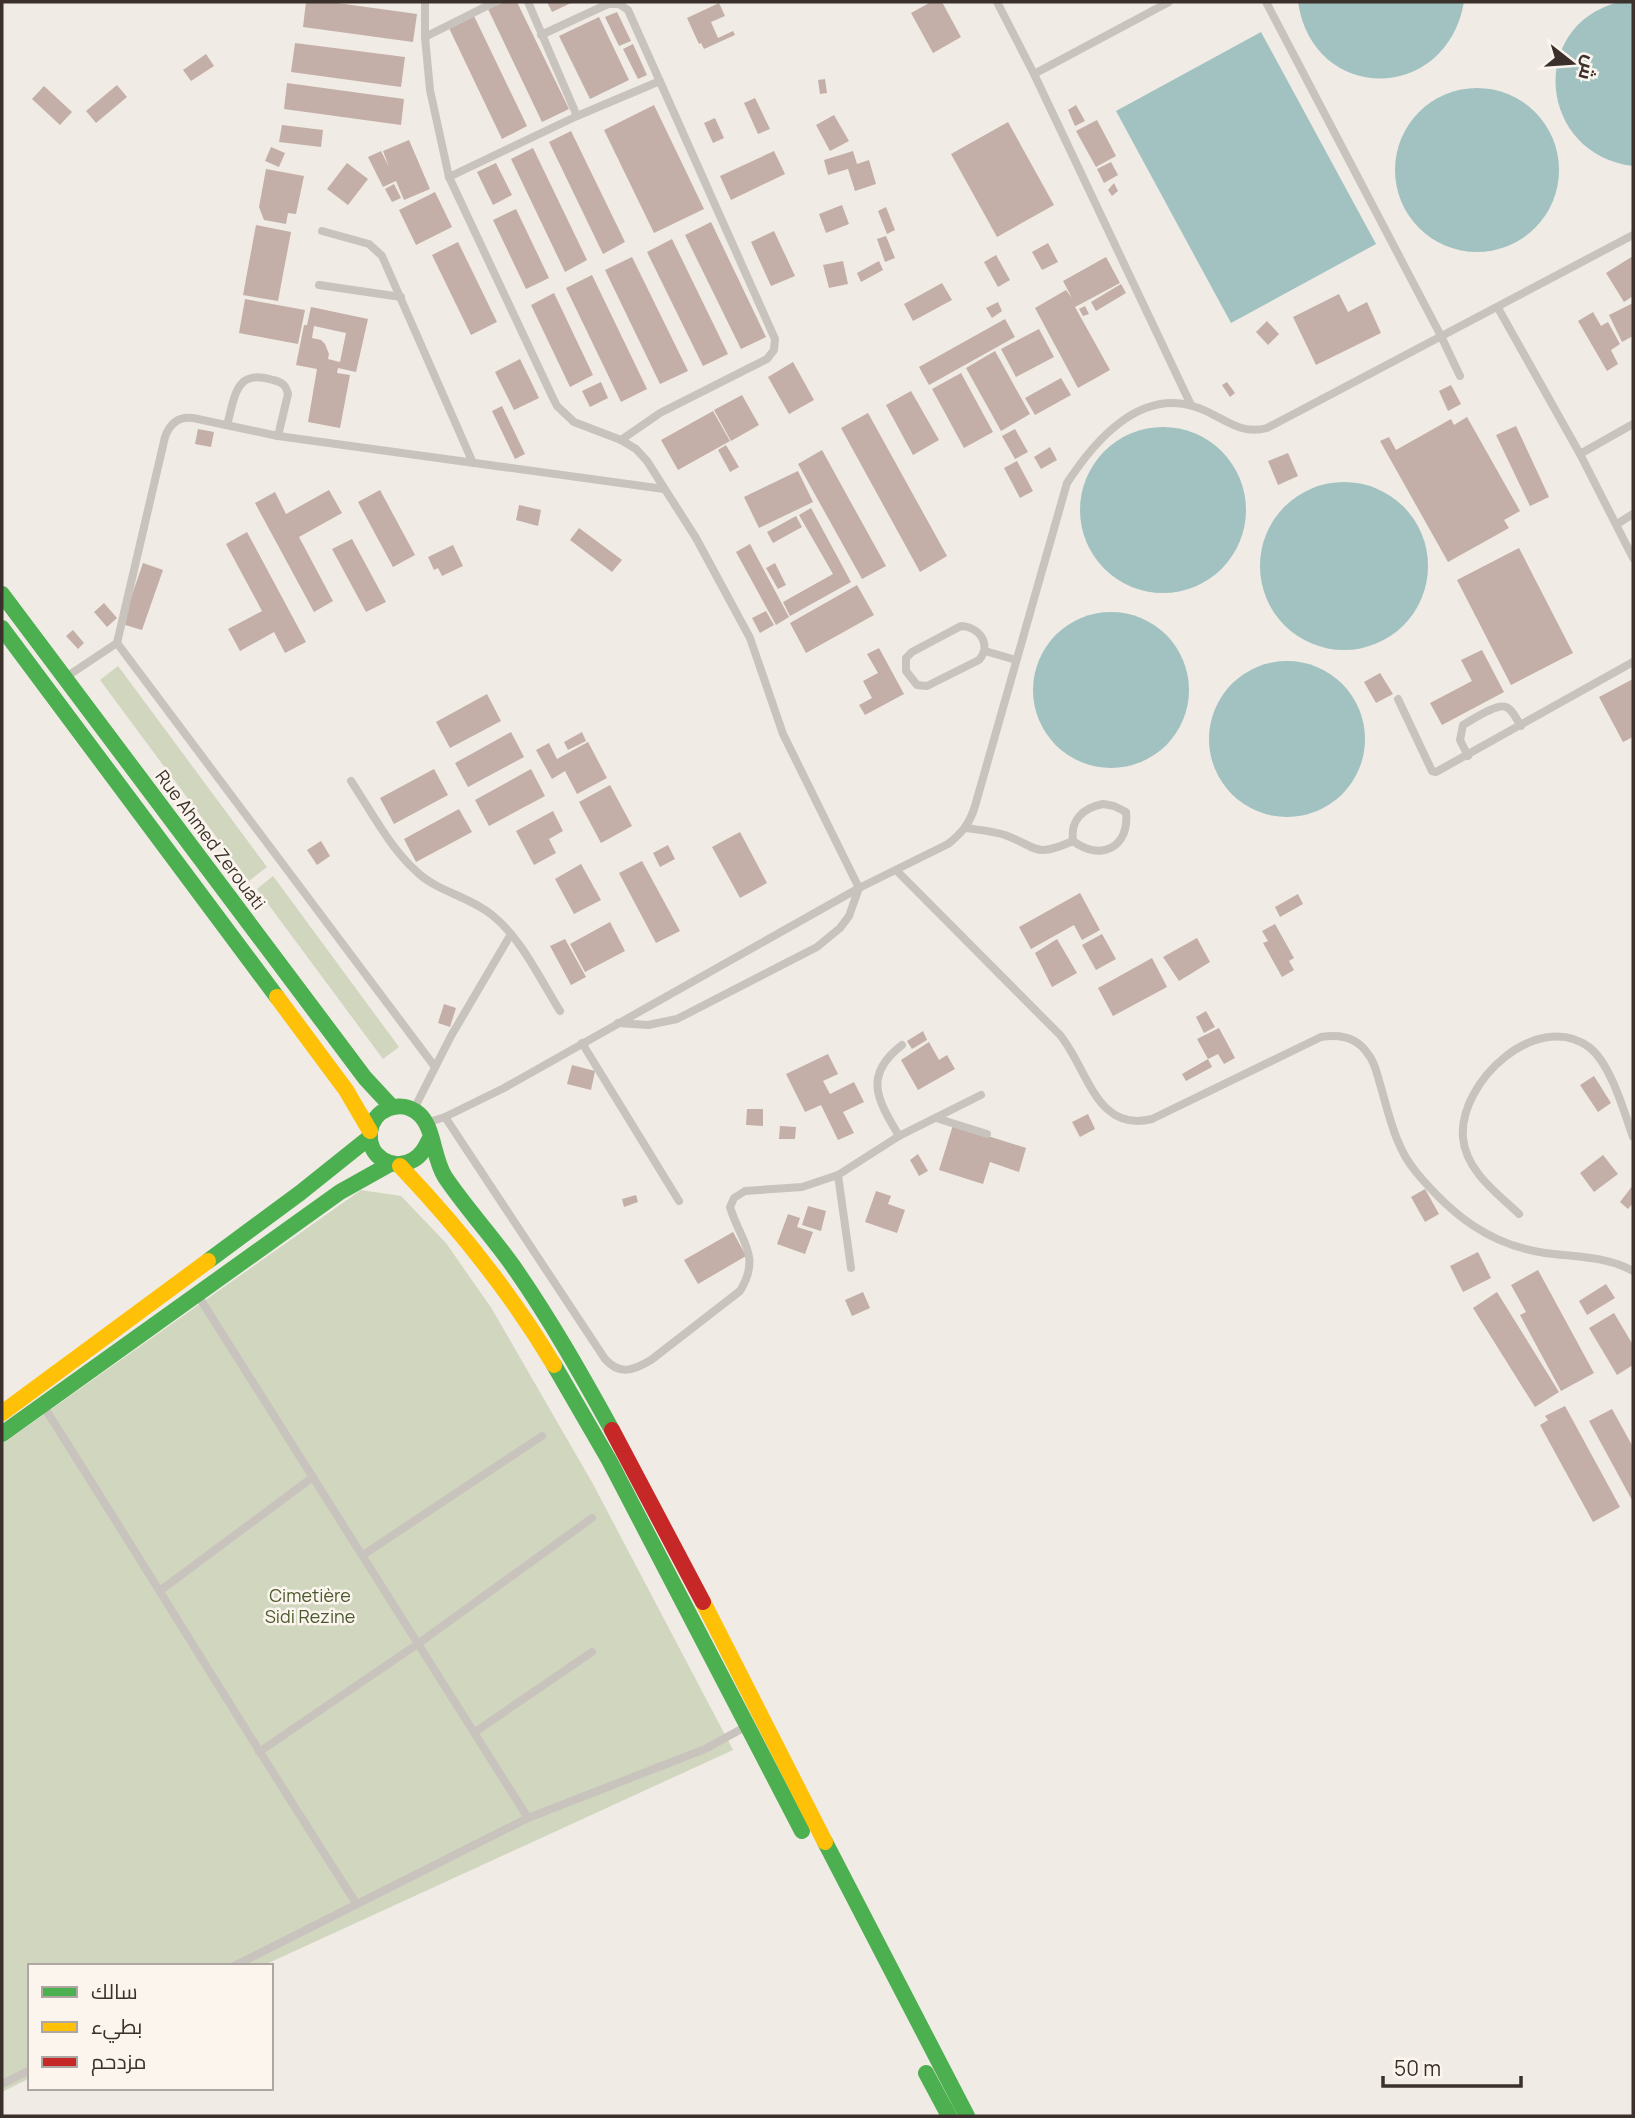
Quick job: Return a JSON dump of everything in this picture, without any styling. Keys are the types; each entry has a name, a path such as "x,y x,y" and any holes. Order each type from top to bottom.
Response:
{"main road":[{"name":"Rue Ahmed Zerouati","path":"2,594 63,679 365,1078 391,1106"},
{"path":"2,628 346,1090 370,1134 376,1154 395,1165 446,1215 490,1270 552,1363 624,1487 873,1970"},
{"path":"2,1413 300,1193 370,1134 377,1116 391,1106 399,1105 414,1110 426,1123 429,1140 446,1178 505,1255 575,1362 694,1583 967,2116"},
{"path":"2,1434 341,1192 395,1165 408,1164 422,1155 429,1140"},
{"path":"917,2055 949,2116"}],"lane":[{"path":"425,2 430,90 449,177 557,406 584,428 621,440 636,449 647,461 696,538 750,638 783,734 859,888 849,916 835,933 817,947 684,1017 648,1025 618,1023"},
{"path":"425,37 495,2"},
{"path":"528,2 577,116"},
{"path":"997,2 1034,74 1191,405"},
{"path":"1034,74 1169,2"},
{"path":"1266,2 1460,376"},
{"path":"541,34 608,4 619,4 631,15 773,334 775,345 767,359 660,413 621,440"},
{"path":"449,177 660,80"},
{"path":"322,231 361,241 376,249 382,256 473,463"},
{"path":"426,1123 445,1117 504,1088 859,888 948,844 966,828 975,806 1058,507 1067,483 1084,457 1108,431 1129,416 1154,405 1171,402 1191,405 1248,431 1266,428 1498,308 1633,234"},
{"path":"319,285 401,297"},
{"path":"1498,308 1580,454 1633,558"},
{"path":"227,425 237,388 247,379 259,376 279,382 288,394 278,436"},
{"path":"63,679 117,643 167,431 175,421 187,417 278,436 664,489"},
{"path":"1580,454 1633,424"},
{"path":"1617,524 1633,514"},
{"path":"961,626 974,629 979,634 985,651 978,660 925,687 914,683 905,667 906,659 912,652 961,626"},
{"path":"117,643 435,1067"},
{"path":"985,651 1016,660"},
{"path":"1398,698 1432,771 1442,771 1633,662"},
{"path":"1468,756 1460,740 1463,725 1496,707 1504,706 1508,707 1521,726"},
{"path":"351,781 403,858 417,873 429,882 468,899 492,915 511,934 560,1011"},
{"path":"1103,804 1126,812 1128,824 1124,836 1116,845 1094,852 1073,841 1072,831 1076,821 1092,806 1103,804"},
{"path":"966,828 1003,835 1035,850 1053,849 1073,841"},
{"path":"896,870 1060,1035 1077,1059 1097,1098 1111,1114 1131,1122 1152,1119 1321,1037 1342,1036 1360,1045 1373,1061 1393,1130 1411,1167 1437,1196 1467,1222 1504,1244 1610,1261 1633,1271"},
{"path":"414,1110 451,1036 511,934"},
{"path":"1518,1214 1479,1175 1463,1139 1465,1112 1472,1093 1506,1057 1520,1048 1549,1037 1571,1039 1591,1048 1608,1073 1633,1137"},
{"path":"582,1042 679,1201"},
{"path":"899,1136 879,1103 877,1091 879,1074 887,1057 902,1045"},
{"path":"445,1117 605,1359 624,1371 638,1368 651,1360 740,1291 750,1270 750,1258 748,1246 730,1207 734,1198 745,1191 802,1187 838,1175 899,1136 981,1095"},
{"path":"936,1118 987,1134"},
{"path":"838,1175 851,1269"},
{"path":"197,1294 528,1818"},
{"path":"33,1391 356,1903"},
{"path":"363,1555 542,1436"},
{"path":"161,1590 313,1477"},
{"path":"259,1752 419,1643 592,1518"},
{"path":"475,1732 592,1652"},
{"path":"238,1964 528,1818 705,1749 747,1726"},
{"path":"2,2084 28,2071"}],"green space":[{"path":"118,666 267,867 249,881 100,680"},
{"path":"273,876 399,1047 383,1059 257,889"},
{"name":"Cimetière Sidi Rezine","path":"361,1190 401,1196 446,1243 492,1309 593,1484 733,1750 266,1964 28,1964 28,2079 2,2092 2,1444"}],"water":[{"path":"1298,2 1464,2 1452,35 1433,59 1408,74 1380,78 1352,74 1328,59 1309,35"},
{"path":"1619,2 1633,2 1633,166 1602,157 1578,139 1563,116 1556,89 1558,62 1569,36 1589,15"},
{"path":"1261,32 1376,244 1231,323 1116,111"},
{"path":"1477,88 1508,94 1535,112 1553,139 1559,170 1553,201 1535,228 1508,246 1477,252 1446,246 1419,228 1401,201 1395,170 1401,139 1419,112 1446,94"},
{"path":"1163,427 1195,434 1209,441 1221,452 1232,464 1239,478 1246,510 1239,542 1232,556 1221,568 1209,579 1195,586 1163,593 1131,586 1117,579 1105,568 1094,556 1087,542 1080,510 1087,478 1094,464 1105,452 1117,441 1131,434"},
{"path":"1344,482 1376,489 1391,496 1403,507 1414,519 1421,534 1428,566 1421,598 1414,613 1403,625 1391,636 1376,643 1344,650 1312,643 1297,636 1285,625 1274,613 1267,598 1260,566 1267,534 1274,519 1285,507 1297,496 1312,489"},
{"path":"1111,612 1141,618 1166,635 1183,660 1189,690 1183,720 1166,745 1141,762 1111,768 1081,762 1056,745 1039,720 1033,690 1039,660 1056,635 1081,618"},
{"path":"1287,661 1317,667 1342,684 1359,709 1365,739 1359,769 1342,794 1317,811 1287,817 1257,811 1232,794 1215,769 1209,739 1215,709 1232,684 1257,667"}],"building":[{"path":"306,2 330,2 417,14 413,42 303,27"},
{"path":"504,2 517,2 569,109 542,122 488,9"},
{"path":"547,2 573,2 552,12"},
{"path":"931,2 942,2 961,37 933,53 911,13"},
{"path":"719,3 725,16 711,22 718,38 733,31 735,35 704,49 687,18"},
{"path":"617,12 631,41 619,46 605,17"},
{"path":"474,16 527,126 502,139 449,28"},
{"path":"599,17 629,80 590,99 559,36"},
{"path":"295,43 405,57 401,87 291,72"},
{"path":"633,44 647,75 638,79 623,49"},
{"path":"206,54 214,66 191,81 183,70"},
{"path":"825,79 827,93 820,94 818,80"},
{"path":"287,83 404,99 401,125 284,109"},
{"path":"117,85 127,97 96,123 86,111"},
{"path":"44,86 72,112 60,125 32,99"},
{"path":"755,98 770,129 758,134 744,103"},
{"path":"654,105 704,209 654,233 604,130"},
{"path":"1076,105 1085,121 1075,126 1068,110"},
{"path":"834,115 849,141 830,151 816,125"},
{"path":"715,118 724,138 713,143 704,123"},
{"path":"1097,120 1116,156 1096,167 1076,131"},
{"path":"1008,122 1054,205 997,237 951,154"},
{"path":"282,125 323,130 321,147 279,142"},
{"path":"571,131 625,242 603,254 549,142"},
{"path":"409,140 430,189 404,200 396,181 383,187 368,157 381,151 389,167 383,151"},
{"path":"271,147 285,153 279,167 265,161"},
{"path":"533,148 587,260 565,272 511,159"},
{"path":"774,151 785,174 731,200 720,176"},
{"path":"853,151 857,164 869,160 876,184 855,191 848,169 828,175 824,160"},
{"path":"1111,162 1118,175 1104,183 1097,169"},
{"path":"347,163 368,179 348,205 327,189"},
{"path":"496,163 512,195 493,205 477,172"},
{"path":"266,169 304,176 296,214 288,213 286,224 264,220 259,207"},
{"path":"1114,183 1118,191 1112,196 1108,190"},
{"path":"394,184 401,198 392,202 385,189"},
{"path":"435,192 452,227 416,245 399,210"},
{"path":"842,205 849,224 826,233 819,214"},
{"path":"886,207 895,230 887,234 878,211"},
{"path":"516,209 549,278 526,289 493,220"},
{"path":"711,222 766,337 741,349 685,235"},
{"path":"256,225 291,232 278,301 243,295"},
{"path":"774,231 795,276 771,286 751,242"},
{"path":"886,236 895,258 885,262 877,239"},
{"path":"672,239 728,354 703,366 647,252"},
{"path":"458,242 497,322 471,335 432,255"},
{"path":"1048,243 1058,262 1042,270 1032,252"},
{"path":"996,255 1010,280 998,287 984,262"},
{"path":"1633,256 1633,296 1624,302 1606,273"},
{"path":"632,257 688,371 660,384 605,270"},
{"path":"1106,257 1120,283 1075,307 1110,370 1078,388 1035,308 1066,290 1072,298 1063,281"},
{"path":"843,261 848,284 829,288 823,265"},
{"path":"879,261 883,270 861,282 857,273"},
{"path":"592,275 647,389 621,402 566,288"},
{"path":"942,283 952,300 913,321 904,304"},
{"path":"1121,284 1126,293 1096,311 1091,302"},
{"path":"554,293 593,375 570,387 531,305"},
{"path":"1339,294 1348,312 1367,302 1381,333 1316,365 1293,317"},
{"path":"245,299 305,310 298,344 239,333"},
{"path":"998,302 1002,311 992,318 986,308"},
{"path":"1633,303 1633,336 1622,342 1609,315"},
{"path":"1085,306 1089,314 1083,316 1079,309"},
{"path":"311,307 368,319 356,372 338,368 337,373 350,375 340,428 308,422 317,369 296,365 304,325 307,325","holes":["314,326 346,333 340,362 328,359 325,344 312,338"]},
{"path":"1593,312 1601,326 1608,322 1620,344 1611,350 1618,364 1607,371 1578,321"},
{"path":"1005,319 1015,337 929,385 919,367"},
{"path":"1267,321 1279,334 1268,345 1256,332"},
{"path":"1039,329 1054,357 1016,377 1001,349"},
{"path":"995,351 1030,414 1001,431 966,368"},
{"path":"520,359 539,398 514,410 495,372"},
{"path":"793,362 814,400 789,414 768,377"},
{"path":"961,373 993,432 964,448 932,389"},
{"path":"1061,378 1071,395 1035,415 1025,398"},
{"path":"601,382 608,398 590,407 582,391"},
{"path":"1227,382 1235,393 1230,397 1222,385"},
{"path":"1451,385 1461,404 1448,411 1439,391"},
{"path":"911,391 939,440 913,455 886,405"},
{"path":"742,395 759,425 731,441 714,410"},
{"path":"502,406 525,454 515,459 492,411"},
{"path":"713,411 730,441 678,470 661,440"},
{"path":"868,413 947,556 920,572 841,428"},
{"path":"1467,417 1520,511 1504,520 1509,528 1448,562 1380,441 1389,437 1396,450 1451,419 1454,425"},
{"path":"1516,426 1549,497 1530,506 1496,435"},
{"path":"198,429 214,432 211,447 195,444"},
{"path":"1015,429 1028,452 1015,459 1002,436"},
{"path":"726,445 739,467 730,472 718,450"},
{"path":"1050,447 1057,460 1041,469 1034,457"},
{"path":"822,450 886,566 862,579 798,464"},
{"path":"1288,453 1298,476 1278,485 1268,461"},
{"path":"1017,461 1033,491 1020,498 1004,468"},
{"path":"798,471 813,502 759,528 744,497"},
{"path":"329,490 342,513 299,537 333,601 314,612 255,503 275,492 286,514"},
{"path":"380,490 415,555 393,567 358,502"},
{"path":"519,505 541,510 538,526 516,520"},
{"path":"811,508 851,582 790,616 783,602 833,574 799,515"},
{"path":"796,516 802,527 773,543 767,532"},
{"path":"579,528 622,560 612,572 570,540"},
{"path":"247,532 306,642 285,653 274,632 240,651 228,629 262,611 226,544"},
{"path":"352,539 386,602 366,612 332,549"},
{"path":"750,544 789,617 776,625 736,552"},
{"path":"453,545 463,566 442,576 438,568 434,570 428,557"},
{"path":"1519,548 1573,653 1511,685 1457,580"},
{"path":"143,563 163,570 142,630 122,624"},
{"path":"775,563 786,585 778,589 766,568"},
{"path":"857,585 874,615 806,653 790,623"},
{"path":"104,603 117,618 107,627 94,612"},
{"path":"766,611 774,625 760,633 752,618"},
{"path":"73,630 84,643 78,649 66,636"},
{"path":"879,648 904,694 865,715 859,705 872,698 863,681 878,673 867,654"},
{"path":"1482,650 1504,692 1442,725 1430,703 1472,681 1461,660"},
{"path":"1380,673 1393,694 1376,703 1364,682"},
{"path":"1633,679 1633,737 1623,742 1599,697"},
{"path":"487,694 501,721 450,748 436,722"},
{"path":"511,732 524,757 468,787 455,763"},
{"path":"582,732 586,741 568,750 564,742"},
{"path":"588,742 607,778 577,794 565,771 552,779 536,750 549,743 557,759"},
{"path":"434,769 448,795 394,824 380,798"},
{"path":"531,769 545,796 489,826 475,800"},
{"path":"610,785 632,826 601,843 579,802"},
{"path":"459,809 472,832 416,862 404,839"},
{"path":"553,811 563,831 549,839 556,853 534,865 516,831"},
{"path":"740,832 767,883 740,898 712,847"},
{"path":"321,841 330,856 317,865 307,850"},
{"path":"668,845 675,859 660,867 653,853"},
{"path":"642,861 680,931 656,943 619,873"},
{"path":"581,864 601,900 574,914 555,879"},
{"path":"1080,893 1100,930 1082,940 1074,925 1031,949 1019,927"},
{"path":"1298,894 1303,904 1280,917 1275,907"},
{"path":"610,922 625,951 585,972 570,944"},
{"path":"1275,924 1294,958 1289,961 1294,970 1282,977 1263,943 1268,941 1262,931"},
{"path":"1102,934 1116,959 1096,970 1082,945"},
{"path":"1197,938 1210,962 1179,981 1163,957"},
{"path":"565,939 586,977 571,985 550,946"},
{"path":"1057,939 1077,973 1052,987 1035,953"},
{"path":"1152,958 1167,987 1113,1016 1098,988"},
{"path":"444,1004 456,1008 450,1027 438,1023"},
{"path":"1206,1011 1215,1027 1204,1033 1196,1017"},
{"path":"1219,1028 1235,1058 1224,1064 1218,1054 1208,1059 1197,1039"},
{"path":"923,1031 927,1040 912,1049 907,1041"},
{"path":"929,1042 939,1060 947,1055 955,1069 918,1090 901,1060"},
{"path":"828,1054 838,1074 823,1081 830,1094 854,1082 864,1102 843,1112 854,1133 838,1140 821,1105 805,1112 786,1074"},
{"path":"1208,1059 1212,1067 1186,1081 1182,1074"},
{"path":"572,1065 595,1071 591,1090 567,1084"},
{"path":"1594,1076 1611,1103 1598,1112 1580,1085"},
{"path":"747,1109 763,1109 763,1126 746,1125"},
{"path":"1088,1114 1095,1129 1080,1137 1072,1122"},
{"path":"953,1125 1026,1148 1019,1172 990,1162 983,1184 939,1170"},
{"path":"780,1126 796,1127 795,1139 779,1139"},
{"path":"918,1154 928,1171 919,1176 910,1160"},
{"path":"1603,1155 1618,1174 1594,1192 1580,1173"},
{"path":"1633,1185 1633,1203 1628,1209 1620,1202"},
{"path":"1425,1189 1439,1214 1425,1222 1411,1197"},
{"path":"876,1191 891,1196 888,1204 905,1210 897,1233 865,1222"},
{"path":"636,1195 638,1202 624,1207 622,1199"},
{"path":"808,1206 826,1211 821,1231 802,1225"},
{"path":"788,1214 800,1218 797,1227 813,1232 805,1254 777,1244"},
{"path":"733,1232 746,1256 698,1284 684,1260"},
{"path":"1478,1252 1491,1278 1463,1292 1450,1266"},
{"path":"1538,1270 1594,1373 1561,1391 1520,1315 1526,1312 1511,1285"},
{"path":"1606,1284 1615,1298 1587,1315 1579,1301"},
{"path":"863,1292 870,1308 852,1316 845,1300"},
{"path":"1497,1292 1559,1392 1535,1407 1473,1308"},
{"path":"1614,1313 1633,1345 1633,1365 1617,1375 1589,1328"},
{"path":"1565,1406 1620,1507 1593,1522 1540,1425 1548,1420 1545,1416"},
{"path":"1612,1409 1633,1447 1633,1502 1589,1421"}],"traffic: fast":[{"path":"2,594 365,1078 391,1106"},
{"path":"2,628 277,997"},
{"path":"429,1140 416,1158 405,1163 389,1163 382,1160 372,1148 370,1132 376,1117 389,1108 412,1109 424,1120 445,1177 527,1286 612,1430"},
{"path":"208,1261 370,1137"},
{"path":"2,1434 340,1192 390,1164"},
{"path":"554,1365 609,1460 802,1831"},
{"path":"825,1842 967,2116"},
{"path":"926,2073 949,2116"}],"traffic: slow":[{"path":"277,997 346,1090 370,1131"},
{"path":"400,1166 483,1261 554,1365"},
{"path":"2,1413 208,1261"},
{"path":"703,1602 825,1842"}],"traffic: jam":[{"path":"612,1430 703,1602"}]}
